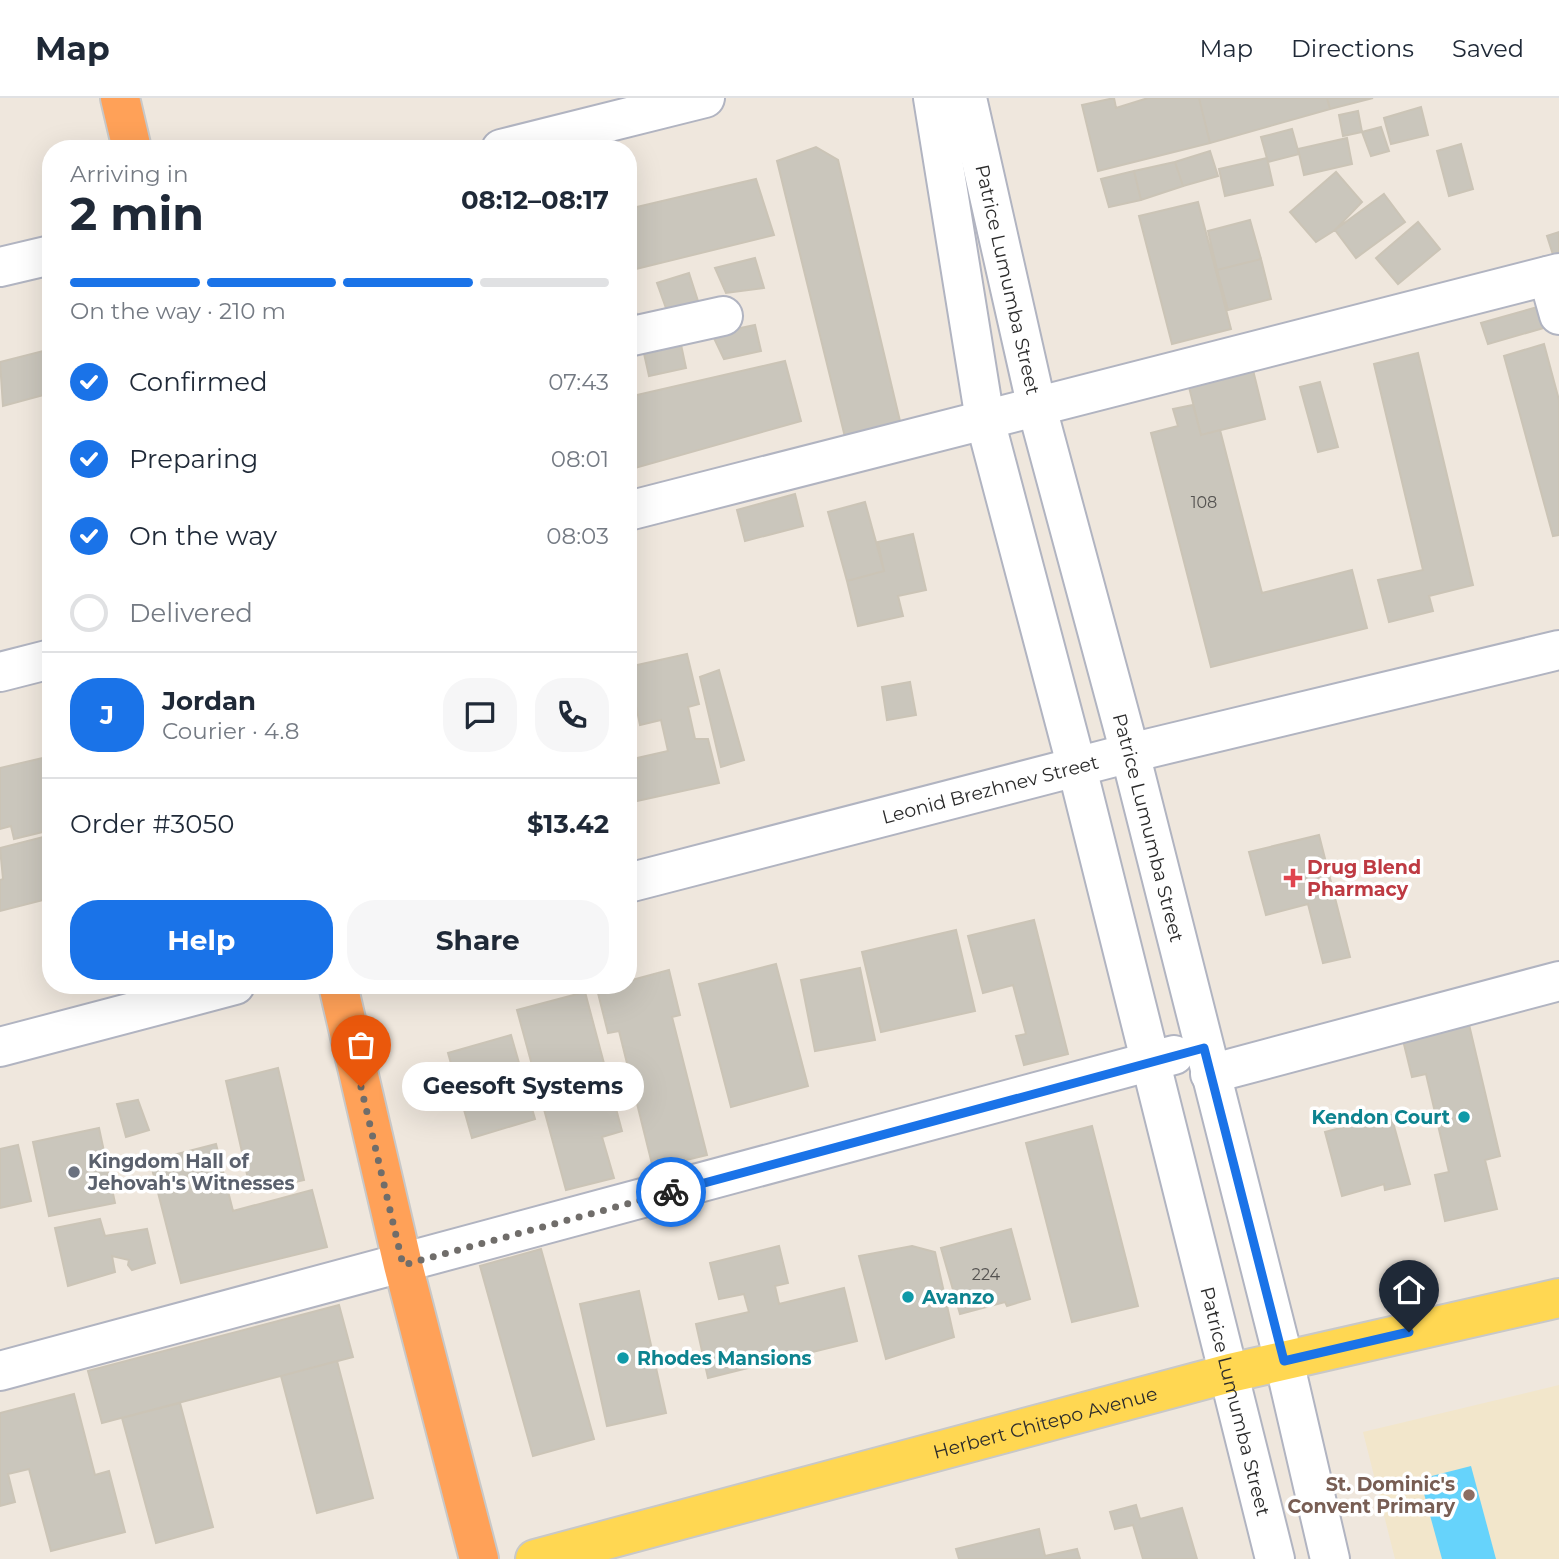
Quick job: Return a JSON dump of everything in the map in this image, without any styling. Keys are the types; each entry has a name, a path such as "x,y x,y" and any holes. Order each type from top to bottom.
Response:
{"highway":[{"path":"120,98 130,140"},
{"path":"340,994 403,1265 479,1559"}],"main road":[{"name":"Herbert Chitepo Avenue","path":"535,1559 1230,1373 1559,1298"}],"street":[{"path":"537,140 705,98"},
{"name":"Patrice Lumumba Street","path":"933,98 985,420 1077,768 1275,1559"},
{"name":"Patrice Lumumba Street","path":"967,98 1037,408 1130,753 1284,1361 1330,1559"},
{"path":"0,267 42,257"},
{"path":"637,509 1553,274 1559,315"},
{"path":"637,335 723,316"},
{"name":"Leonid Brezhnev Street","path":"637,881 1130,753 1559,650"},
{"path":"0,672 42,661"},
{"path":"0,1371 403,1265 1151,1062 1207,1061 1559,981"},
{"path":"0,1048 201,994"}],"shaded area":[{"name":"St. Dominic's Convent Primary","path":"1559,1385 1559,1559 1395,1559 1363,1432"}],"water":[{"path":"1471,1466 1496,1559 1442,1559 1420,1479"}],"building":[{"path":"1114,98 1116,108 1148,98 1199,98 1210,143 1098,171 1082,105"},
{"path":"1199,98 1327,98 1330,109 1210,143"},
{"path":"1327,98 1373,98 1330,109"},
{"path":"1421,107 1428,135 1391,144 1384,118"},
{"path":"1358,111 1362,132 1343,136 1339,115"},
{"path":"1381,127 1389,151 1371,156 1362,132"},
{"path":"1292,129 1299,154 1268,162 1261,137"},
{"path":"1347,138 1352,164 1304,175 1298,149"},
{"path":"1461,144 1473,189 1449,196 1437,151"},
{"path":"816,147 838,160 900,421 845,437 777,161"},
{"path":"1210,151 1218,176 1183,186 1175,162"},
{"path":"1267,158 1273,185 1225,196 1219,169"},
{"path":"1175,162 1183,186 1141,200 1134,171"},
{"path":"1134,171 1141,200 1109,207 1101,179"},
{"path":"1336,172 1362,202 1335,230 1316,242 1290,212"},
{"path":"756,179 774,235 637,269 637,207"},
{"path":"1384,194 1405,222 1356,258 1335,230"},
{"path":"1198,202 1231,329 1172,344 1139,216"},
{"path":"1250,220 1261,259 1217,270 1208,231"},
{"path":"1418,222 1440,249 1398,284 1376,258"},
{"path":"1559,232 1559,260 1555,261 1547,236"},
{"path":"755,258 764,288 726,293 715,268"},
{"path":"1261,259 1271,299 1228,310 1217,270"},
{"path":"689,273 698,301 667,311 657,283"},
{"path":"1541,306 1547,327 1488,344 1481,323"},
{"path":"755,325 761,351 724,359 712,334"},
{"path":"680,340 686,368 649,376 643,349"},
{"path":"1544,344 1559,400 1559,535 1553,536 1504,356"},
{"path":"42,351 42,395 3,406 0,362"},
{"path":"1418,353 1473,585 1429,596 1433,611 1389,622 1378,580 1423,570 1374,364"},
{"path":"785,361 801,421 637,467 637,395"},
{"path":"1252,366 1265,419 1201,435 1188,383"},
{"path":"1320,382 1338,447 1318,452 1300,387"},
{"path":"1193,405 1201,435 1220,430 1262,593 1352,570 1367,628 1211,667 1151,433 1178,426 1173,409"},
{"path":"795,494 803,526 745,541 737,510"},
{"path":"865,502 884,571 847,581 828,512"},
{"path":"913,534 926,590 898,596 903,616 858,626 847,581 884,571 878,542"},
{"path":"687,654 699,704 688,707 695,739 708,739 719,783 637,801 637,758 668,751 661,720 640,725 637,710 637,665"},
{"path":"719,670 744,760 721,767 700,677"},
{"path":"910,682 916,715 887,720 882,687"},
{"path":"42,758 42,832 14,839 11,826 0,829 0,768"},
{"name":"Drug Blend Pharmacy","path":"1319,835 1350,957 1323,963 1308,904 1266,915 1249,852"},
{"path":"42,837 42,900 0,911 0,880 3,879 0,848"},
{"path":"1034,920 1068,1054 1024,1065 1016,1036 1026,1034 1013,985 983,993 968,936"},
{"path":"956,930 975,1011 881,1032 862,952"},
{"path":"776,964 808,1086 731,1107 699,984"},
{"path":"860,968 875,1040 815,1051 801,980"},
{"path":"669,970 680,1015 672,1017 707,1155 653,1168 619,1031 608,1033 598,994 637,994 637,979"},
{"path":"586,994 622,1131 602,1137 614,1178 566,1190 517,1010"},
{"name":"Kendon Court","path":"1467,1016 1500,1156 1485,1160 1497,1209 1445,1221 1435,1175 1449,1172 1426,1074 1412,1077 1401,1032"},
{"path":"511,1035 535,1119 472,1138 448,1053"},
{"path":"278,1068 304,1180 251,1192 226,1081"},
{"path":"138,1100 149,1130 126,1137 117,1104"},
{"path":"1391,1115 1410,1184 1385,1190 1384,1184 1342,1196 1325,1132"},
{"path":"1092,1126 1138,1306 1072,1322 1026,1143"},
{"name":"Kingdom Hall of Jehovah's Witnesses","path":"99,1128 115,1203 49,1216 33,1142"},
{"path":"216,1144 233,1211 312,1190 327,1247 181,1283 150,1161"},
{"path":"18,1145 31,1201 0,1208 0,1149"},
{"path":"100,1219 105,1236 147,1229 155,1263 132,1270 128,1265 129,1260 112,1256 115,1272 68,1286 55,1228"},
{"path":"1011,1229 1030,1299 1007,1306 1005,1302 960,1314 941,1248"},
{"path":"779,1246 788,1283 775,1286 779,1304 844,1288 857,1341 708,1378 696,1324 749,1312 744,1294 719,1299 710,1263"},
{"name":"Avanzo","path":"912,1246 935,1252 954,1337 886,1359 859,1256"},
{"path":"541,1249 594,1439 533,1456 480,1266"},
{"name":"Rhodes Mansions","path":"639,1291 666,1413 607,1426 580,1304"},
{"path":"339,1305 353,1357 102,1423 88,1371"},
{"path":"337,1361 373,1498 317,1513 281,1376"},
{"path":"74,1394 95,1475 109,1471 125,1532 51,1551 29,1469 8,1474 15,1502 0,1506 0,1413"},
{"path":"180,1403 213,1527 156,1543 122,1418"},
{"path":"1136,1505 1140,1519 1182,1508 1197,1559 1143,1559 1133,1525 1115,1529 1110,1512"},
{"path":"1039,1529 1045,1556 1077,1549 1080,1559 959,1559 956,1549"}],"way so far":[{"path":"361,1087 403,1265 671,1192"}],"place":[{"name":"Drug Blend Pharmacy","path":"1293,878"},
{"name":"Geesoft Systems","path":"361,1087"},
{"name":"Kendon Court","path":"1464,1117"},
{"name":"Kingdom Hall of Jehovah's Witnesses","path":"74,1172"},
{"name":"Avanzo","path":"908,1297"},
{"name":"Rhodes Mansions","path":"623,1358"},
{"name":"St. Dominic's Convent Primary","path":"1469,1495"}],"route":[{"path":"671,1192 1204,1048 1284,1361 1409,1332"}]}
